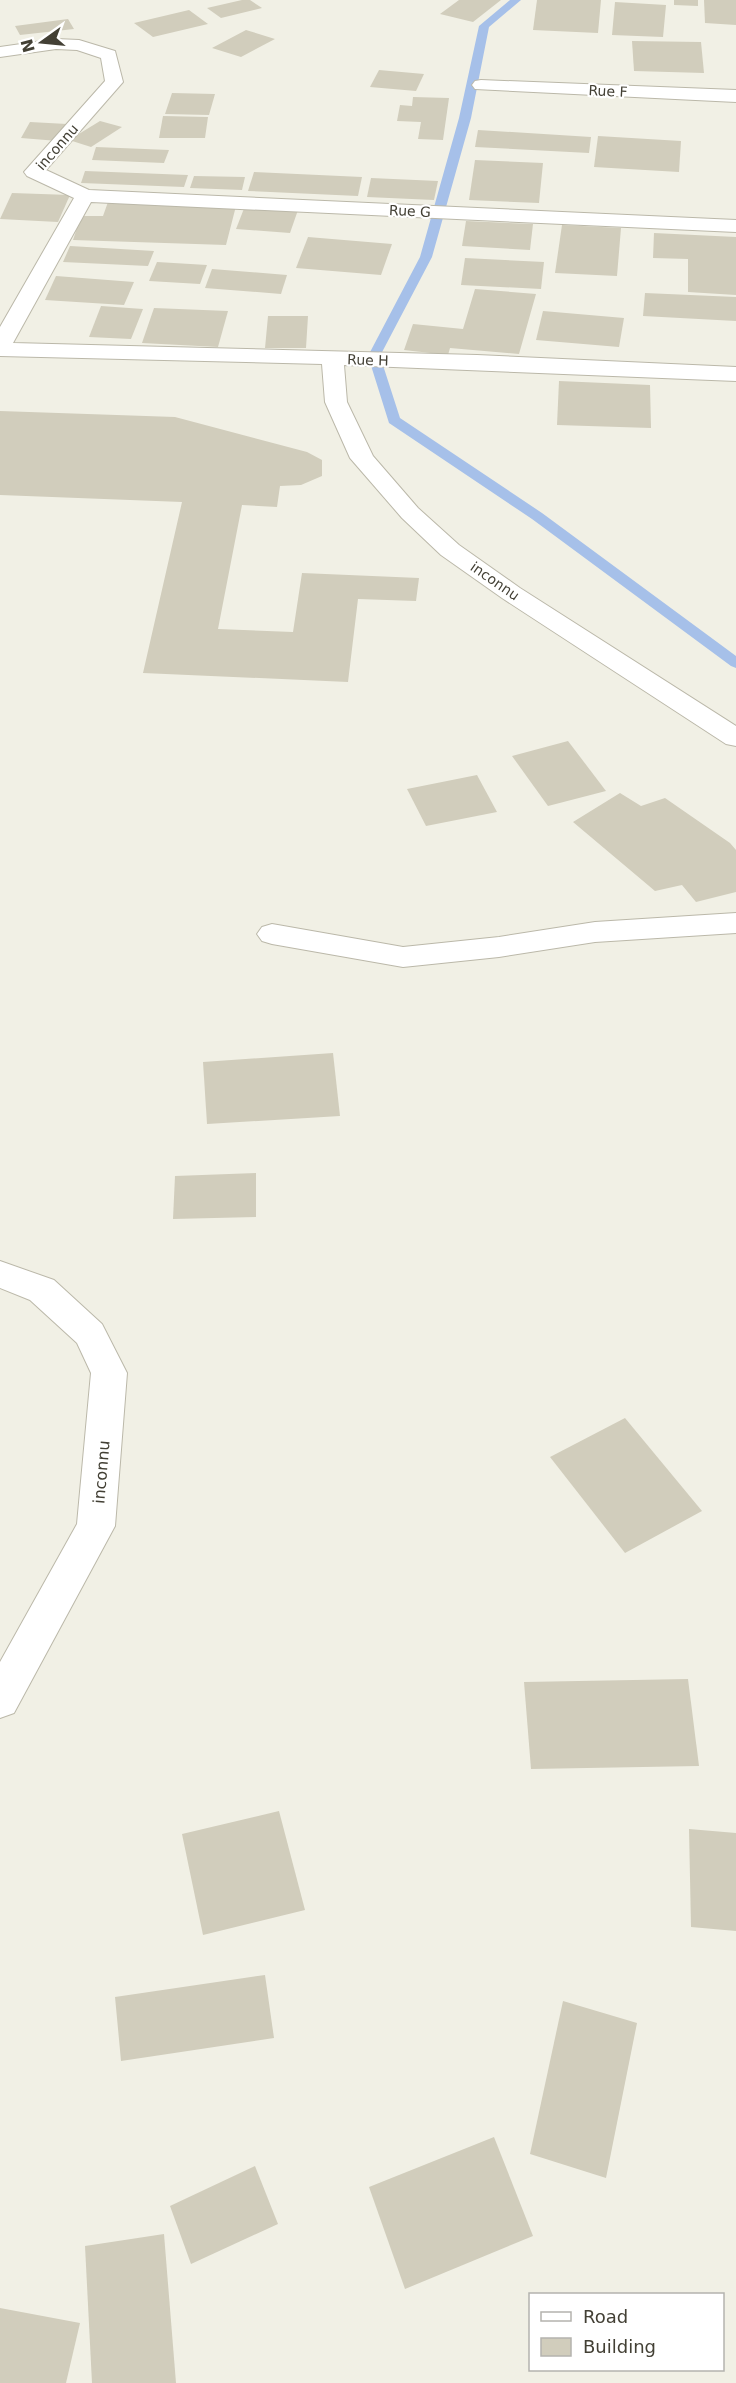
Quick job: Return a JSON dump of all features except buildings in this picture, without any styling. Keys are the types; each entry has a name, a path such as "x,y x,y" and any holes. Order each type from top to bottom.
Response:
{"street":[{"name":"inconnu","path":"0,52 56,44 79,45 109,55 114,82 34,172 85,196"},
{"name":"Rue F","path":"480,85 736,96"},
{"name":"Rue G","path":"85,196 736,226"},
{"path":"0,348 85,196"},
{"name":"Rue H","path":"0,348 477,362 736,374"},
{"name":"inconnu","path":"332,359 336,402 362,458 418,520 450,550 511,593 736,738"},
{"path":"272,934 403,957 499,947 595,932 736,923"},
{"name":"inconnu","path":"0,1274 42,1290 90,1334 109,1373 96,1526 0,1700"}],"waterway":[{"path":"516,0 484,26 465,118 426,257 374,356 394,420 537,516 736,663"}]}
